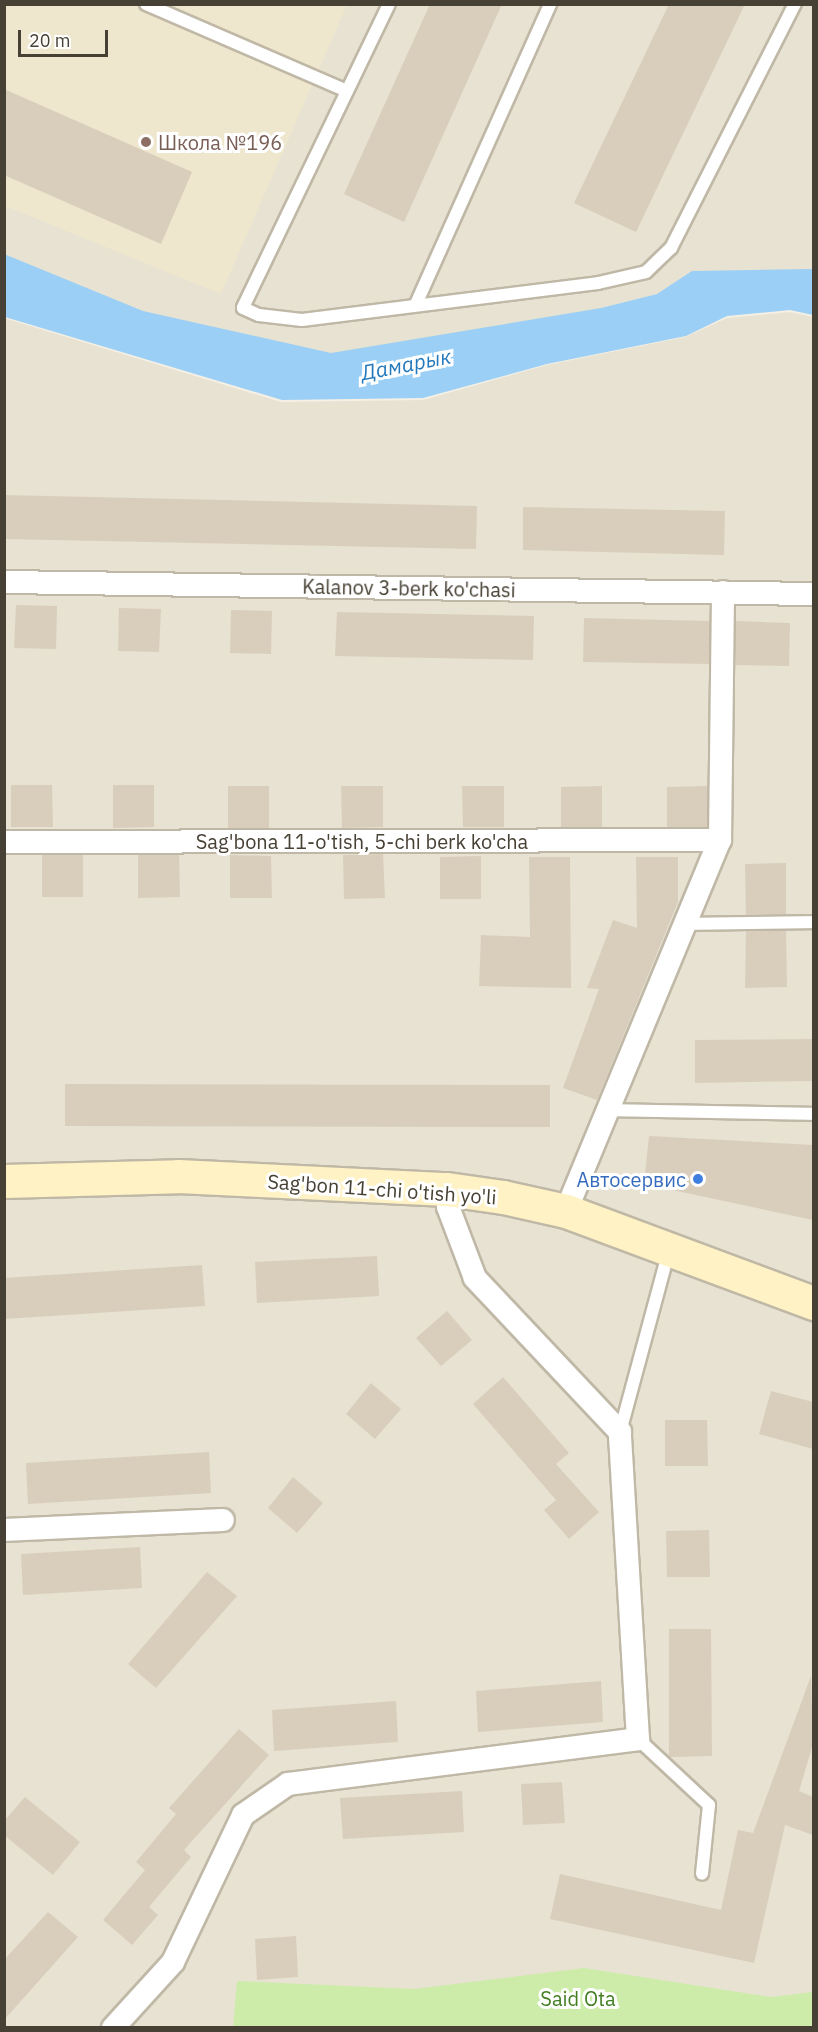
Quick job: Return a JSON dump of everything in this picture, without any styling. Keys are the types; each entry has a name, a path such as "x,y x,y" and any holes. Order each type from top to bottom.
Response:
{"main road":[{"name":"Sag'bon 11-chi o'tish yo'li","path":"4,1181 178,1176 447,1189 566,1211 670,1247 813,1303"}],"street":[{"name":"Kalanov 3-berk ko'chasi","path":"4,582 813,594"},
{"path":"566,1211 720,840 723,592"},
{"name":"Sag'bona 11-o'tish, 5-chi berk ko'cha","path":"4,842 720,840"},
{"path":"113,2028 172,1962 243,1815 288,1784 638,1739 620,1432 476,1278 448,1207 447,1189"},
{"path":"4,1530 224,1520"}],"lane":[{"path":"146,4 347,92"},
{"path":"389,4 243,308 259,315 302,320 598,283 646,272 670,248 795,4"},
{"path":"416,304 549,4"},
{"path":"686,924 813,922"},
{"path":"609,1110 813,1114"},
{"path":"620,1432 670,1247"},
{"path":"638,1739 710,1805 702,1874"}],"shaded area":[{"path":"4,5 813,5 813,296 315,382 5,285"},
{"name":"Школа №196","path":"4,5 347,5 221,294 5,206"},
{"path":"790,312 813,317 813,2027 5,2027 4,318 281,402 423,400 547,365 685,337 727,318"}],"green space":[{"name":"Said Ota","path":"584,1968 771,1997 813,1992 813,2027 233,2027 237,1981 414,1989"}],"water":[{"name":"Дамарык","path":"4,254 143,311 331,353 601,308 657,294 692,271 813,269 813,315 790,310 727,316 686,336 547,364 423,398 282,400 5,317"}],"building":[{"path":"430,4 502,4 404,222 344,194"},
{"path":"669,4 745,4 636,232 574,203"},
{"path":"4,89 192,172 161,244 4,175"},
{"path":"4,495 477,506 476,549 4,539"},
{"path":"523,507 725,511 724,555 523,550"},
{"path":"16,605 57,606 56,649 14,648"},
{"path":"119,608 161,609 159,652 118,651"},
{"path":"231,610 272,611 271,654 230,653"},
{"path":"337,612 534,616 533,660 335,656"},
{"path":"584,618 709,621 709,664 583,662"},
{"path":"736,621 790,623 789,666 736,665"},
{"path":"11,785 52,785 53,827 11,827"},
{"path":"113,785 154,785 154,827 113,828"},
{"path":"228,786 269,786 269,828 228,828"},
{"path":"341,786 383,786 383,827 342,828"},
{"path":"462,786 504,786 504,827 463,827"},
{"path":"602,786 602,827 561,827 561,787"},
{"path":"707,786 707,827 667,827 667,787"},
{"path":"383,854 385,898 344,899 343,855"},
{"path":"42,855 83,855 83,897 42,897"},
{"path":"138,855 179,855 180,897 138,898"},
{"path":"230,855 271,856 272,898 230,898"},
{"path":"481,856 481,899 440,899 440,857"},
{"path":"529,857 570,857 571,988 479,986 481,935 530,937"},
{"path":"636,857 678,857 678,902 597,1100 563,1088 599,989 587,988 613,920 637,928"},
{"path":"786,863 786,914 746,915 745,864"},
{"path":"746,931 786,931 787,987 745,988"},
{"path":"813,1039 813,1081 695,1083 695,1040"},
{"path":"65,1084 550,1085 550,1127 65,1126"},
{"path":"649,1136 813,1145 813,1220 644,1184"},
{"path":"377,1256 379,1296 257,1303 255,1262"},
{"path":"202,1265 205,1306 4,1319 4,1278"},
{"path":"447,1311 472,1340 441,1366 416,1338"},
{"path":"503,1377 569,1453 556,1464 599,1512 569,1539 544,1510 556,1500 473,1404"},
{"path":"371,1383 401,1409 375,1439 346,1414"},
{"path":"771,1391 813,1402 813,1449 759,1434"},
{"path":"665,1420 707,1420 708,1466 665,1466"},
{"path":"209,1452 211,1493 28,1504 26,1463"},
{"path":"293,1477 323,1503 297,1533 268,1508"},
{"path":"709,1530 710,1577 667,1577 666,1531"},
{"path":"140,1547 142,1588 23,1595 21,1554"},
{"path":"207,1572 237,1596 156,1688 128,1664"},
{"path":"669,1629 711,1629 712,1756 669,1757"},
{"path":"811,1676 813,1744 799,1791 813,1797 813,1835 785,1825 754,1963 550,1919 560,1874 721,1910 738,1830 753,1833"},
{"path":"601,1681 603,1722 478,1732 476,1691"},
{"path":"396,1701 398,1742 274,1751 272,1710"},
{"path":"239,1729 269,1755 184,1850 191,1857 149,1907 158,1915 132,1945 103,1920 145,1870 136,1862 176,1814 169,1808"},
{"path":"562,1782 565,1823 523,1825 521,1784"},
{"path":"462,1791 464,1832 343,1839 340,1798"},
{"path":"25,1797 80,1842 53,1875 4,1835 4,1821"},
{"path":"48,1912 78,1937 4,2020 4,1960"},
{"path":"296,1936 298,1977 257,1980 255,1939"}],"place":[{"name":"Школа №196","path":"146,142"},
{"name":"Автосервис","path":"698,1179"}]}
